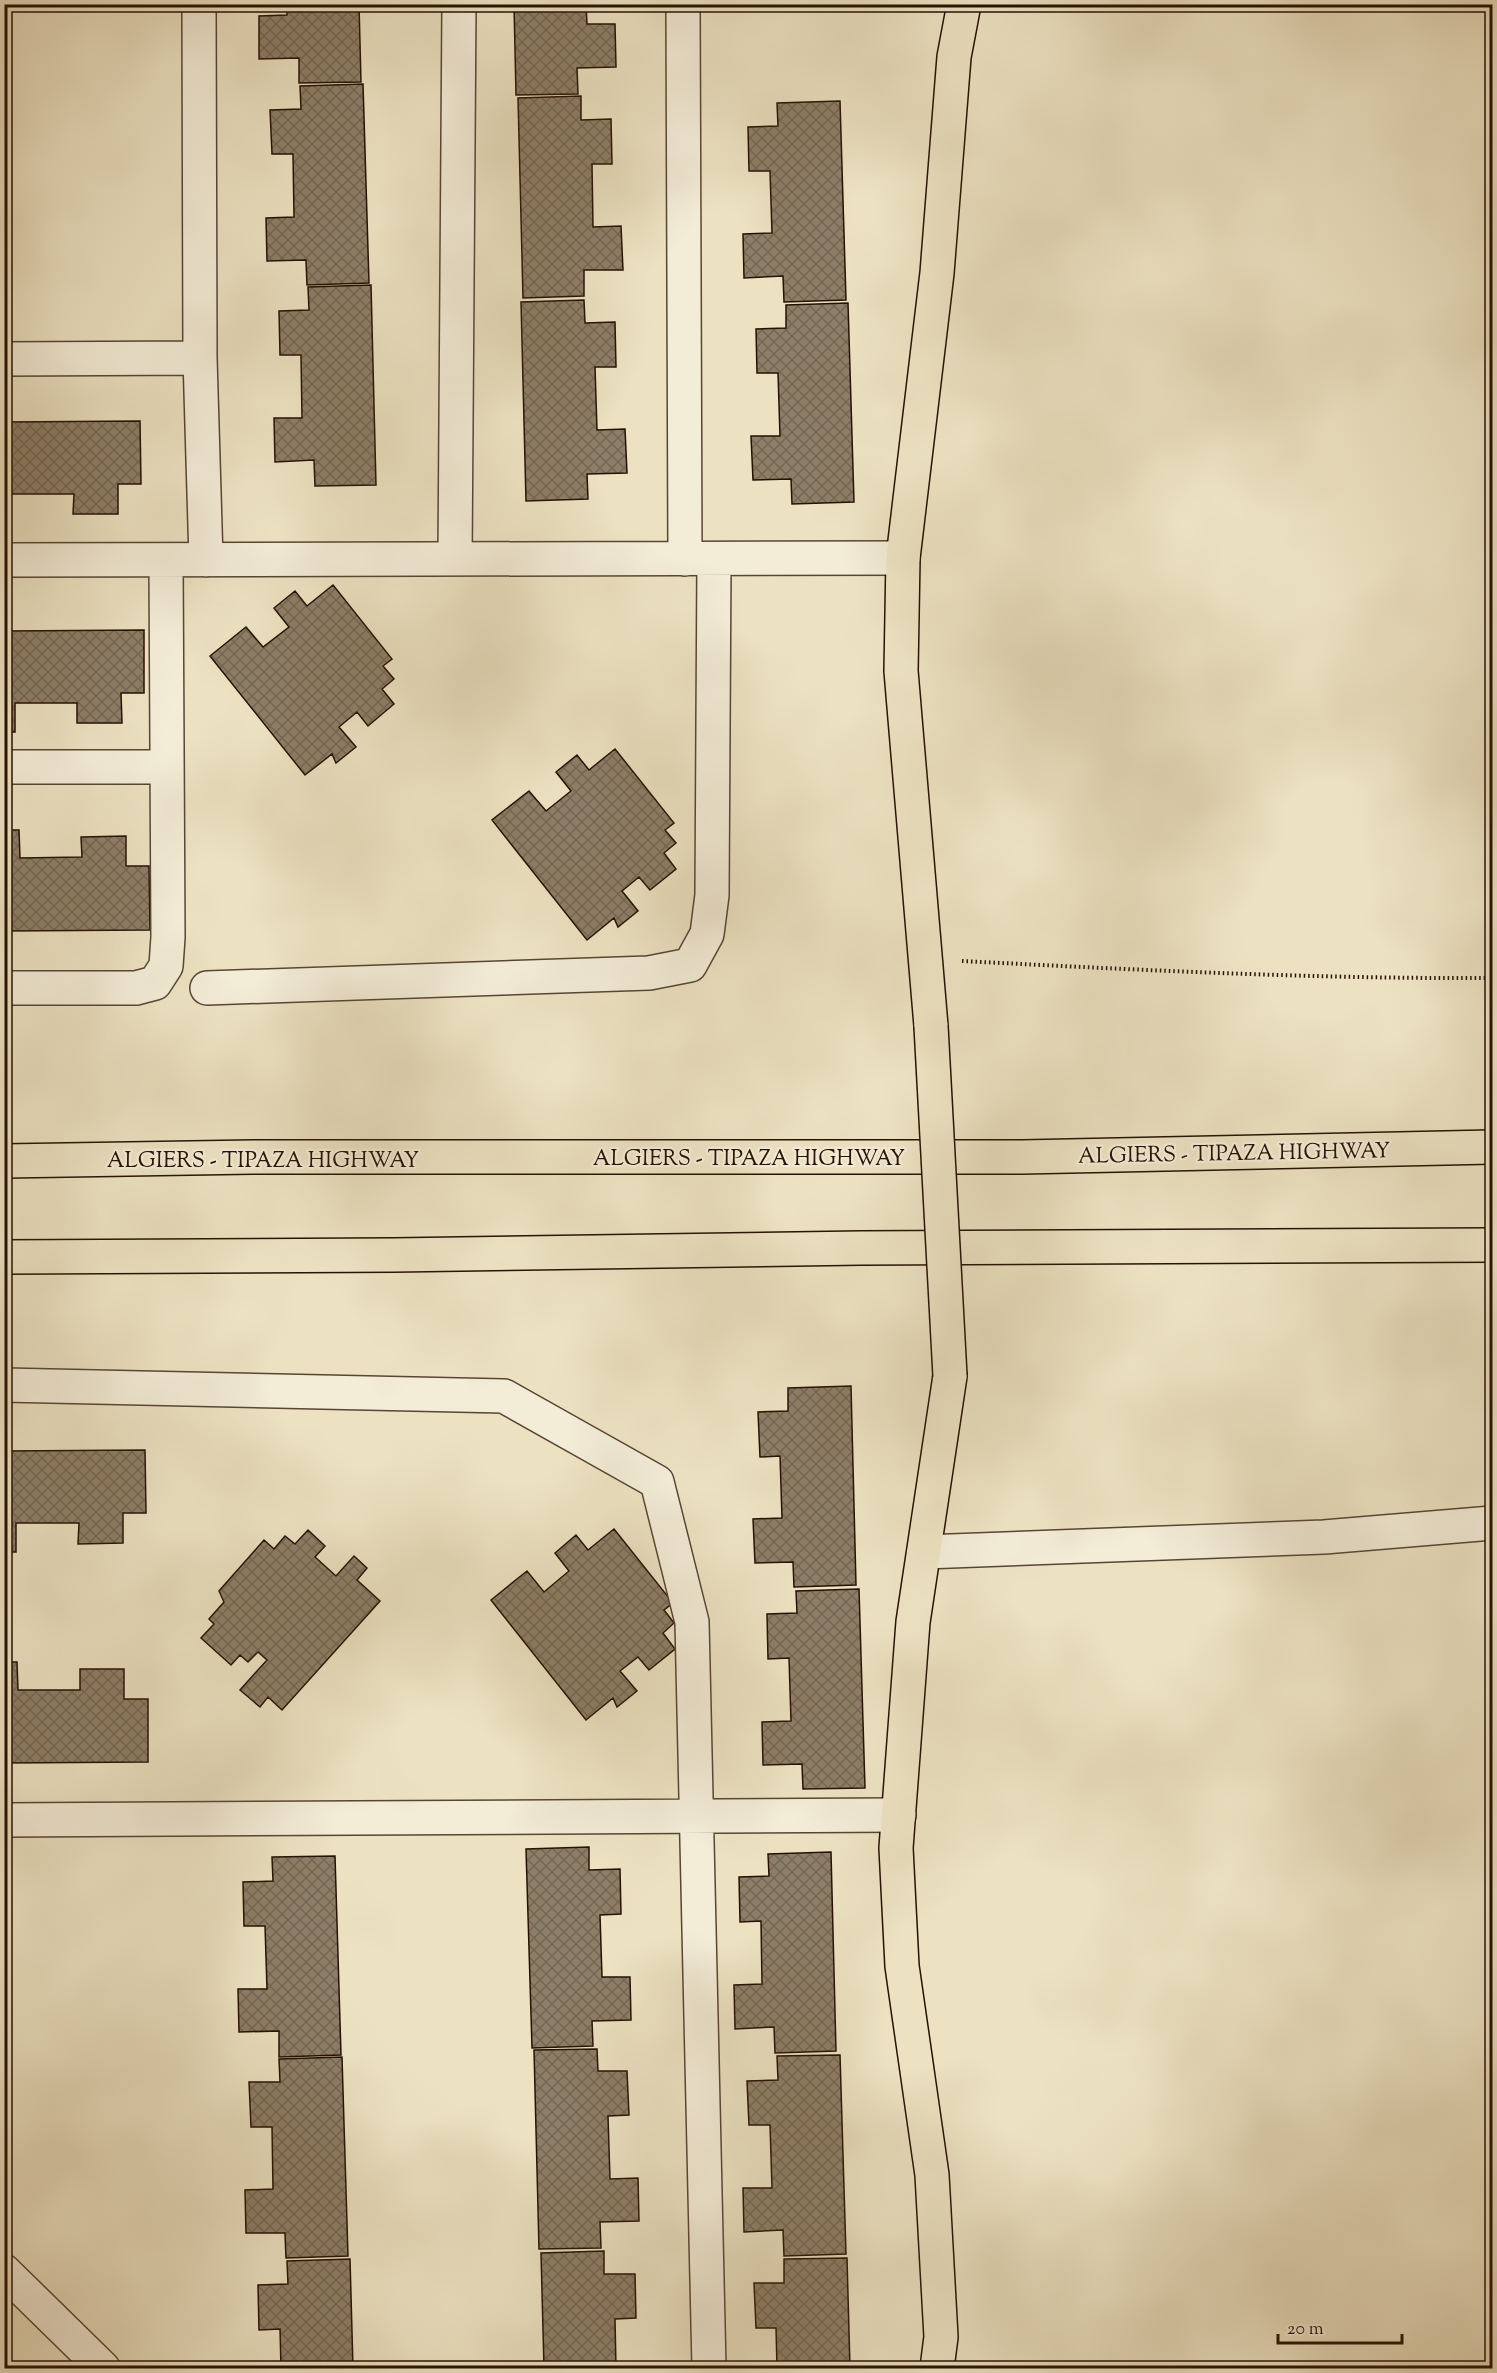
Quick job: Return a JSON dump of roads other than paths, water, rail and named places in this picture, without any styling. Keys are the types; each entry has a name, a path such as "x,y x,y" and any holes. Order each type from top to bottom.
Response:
{"main road":[{"path":"937,2368 940,2337 932,2175 902,1966 896,1848 913,1622 950,1376 931,1026 901,671 903,558 937,273 954,57 964,4"},
{"name":"ALGIERS - TIPAZA HIGHWAY","path":"4,1161 254,1157 1022,1157 1492,1147"},
{"path":"4,1257 382,1255 861,1248 1492,1245"}],"street":[{"path":"199,4 200,358 206,560"},
{"path":"455,560 459,4"},
{"path":"207,988 649,973 690,965 707,934 712,895 699,559 683,4"},
{"path":"4,359 200,358"},
{"path":"4,560 903,558"},
{"path":"4,988 136,988 155,983 166,966 168,937 165,560"},
{"path":"4,767 167,767"},
{"path":"4,1385 504,1396 657,1482 692,1622 709,2368"},
{"path":"924,1552 1324,1537 1492,1523"},
{"path":"4,1820 899,1815"},
{"path":"4,2271 104,2368"}]}
